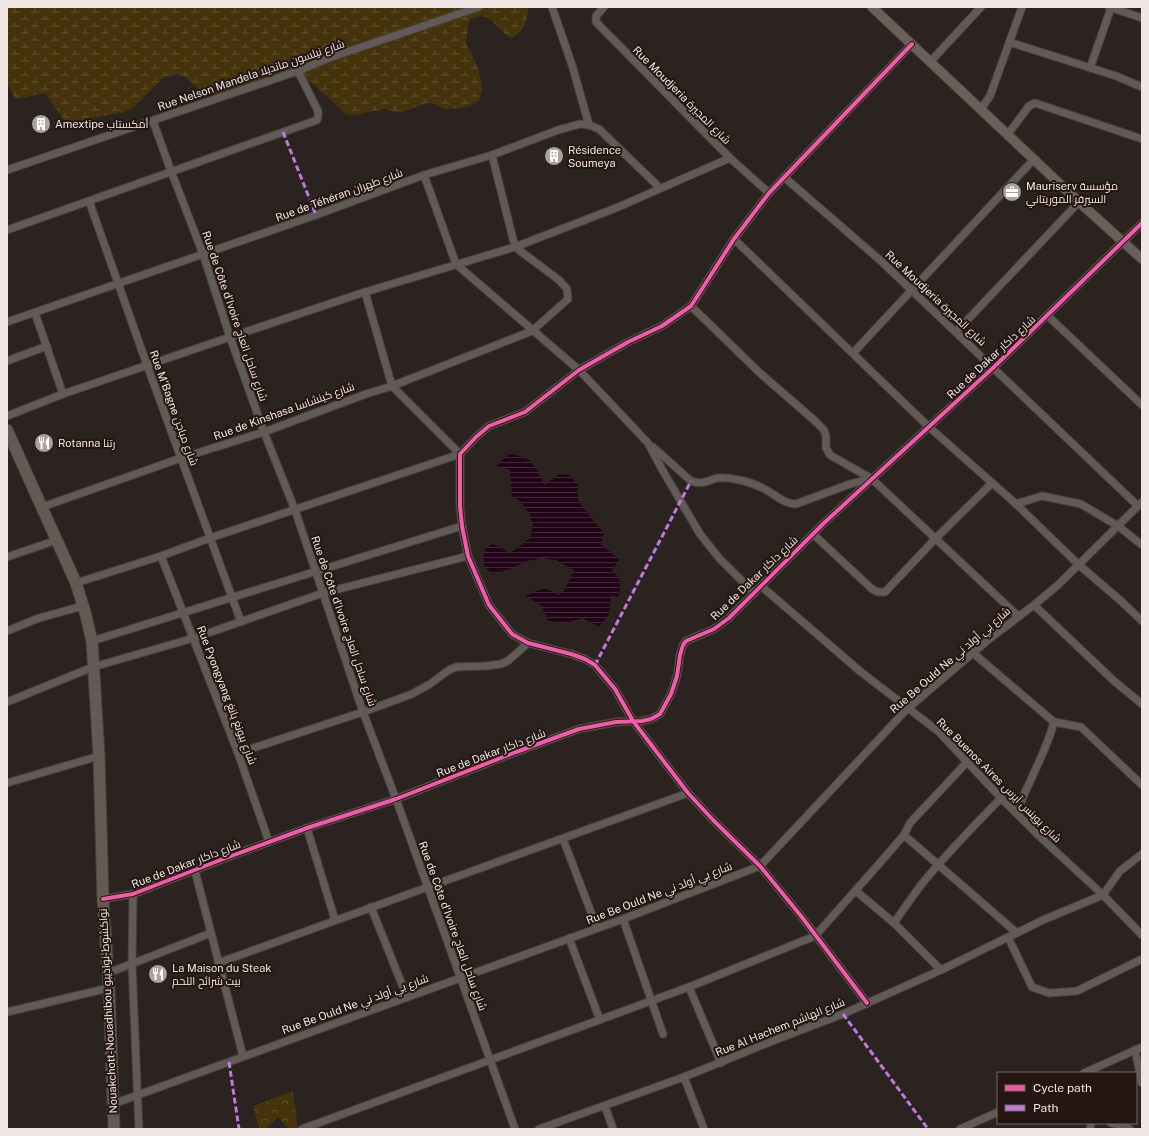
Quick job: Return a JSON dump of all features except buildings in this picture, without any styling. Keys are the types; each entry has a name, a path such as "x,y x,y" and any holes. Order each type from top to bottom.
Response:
{"highway":[{"name":"Nouakchott-Nouadhibou نواكشوط-نواذيبو","path":"7,430 76,583 92,641 99,756 103,899 109,988 114,1129"}],"main road":[{"path":"872,7 1079,202 1142,259"}],"street":[{"name":"Rue Nelson Mandela شارع نيلسون مانديلا","path":"7,170 298,71 329,58 479,7"},
{"path":"552,7 572,65 589,125 599,129 660,188"},
{"name":"Rue Moudjeria شارع المجيرة","path":"604,7 596,16 596,22 730,158 769,193"},
{"path":"930,62 981,7"},
{"path":"981,109 990,96 1022,7"},
{"path":"1090,68 1110,7 1142,18"},
{"path":"1009,42 1090,68 1142,87"},
{"path":"76,583 161,556 210,538 460,454 482,431 489,426 525,412 579,370 628,342 662,326 691,306 734,239 769,193 912,44"},
{"path":"7,230 316,120 318,117 318,111 298,71"},
{"path":"1008,134 1029,106 1035,103 1142,139"},
{"name":"Rue de Côte d'Ivoire شارع ساحل العاج","path":"153,121 203,254 230,337 264,432 295,510 363,712 396,799 459,978 515,1129"},
{"name":"Rue de Téhéran شارع طهران","path":"7,322 316,216 424,176 492,155 558,130 580,124 589,125"},
{"path":"492,155 515,247 559,280 567,289 568,293 568,299 532,331"},
{"path":"7,416 63,394 365,292 515,247 616,208 730,158"},
{"path":"853,353 1034,159"},
{"path":"424,176 456,264 579,370 648,443 690,481 698,484 718,478 741,480 757,486 782,501 796,504 850,484 872,479"},
{"name":"Rue Moudjeria شارع المجيرة","path":"784,177 881,261 1140,504"},
{"name":"Rue M'Bagne شارع مباجن","path":"89,201 231,598 241,622"},
{"path":"956,332 1079,202"},
{"name":"Rue de Dakar شارع داكار","path":"103,899 133,894 307,828 396,799 579,729 616,722 642,721 651,719 660,714 671,694 677,676 680,654 686,641 714,629 729,618 813,534 1048,316 1142,223"},
{"path":"734,239 929,427 1016,504 1142,621"},
{"path":"365,292 392,386 460,454 460,506 462,526 468,556 489,605 512,634 528,643 571,654 596,665 615,689 633,721 688,793 760,866 801,916 866,1003"},
{"path":"691,306 761,374 824,430 826,436 826,448 830,455 872,479 1018,616"},
{"path":"35,313 63,394"},
{"path":"1048,316 1142,404"},
{"name":"Rue de Kinshasa شارع كينشاسا","path":"42,507 181,458 264,432 366,394 392,386 532,331"},
{"path":"7,362 47,346"},
{"path":"648,443 700,534 719,558 754,593"},
{"path":"813,534 872,589 881,593 885,592 936,538 992,483"},
{"path":"1016,504 1042,496 1082,504 1118,526 1142,545"},
{"name":"Rue Be Ould Ne شارع بي أولد ني","path":"113,1104 137,1094 623,919 760,866 907,709 1018,616 1034,605 1079,564 1140,504"},
{"path":"92,641 462,526"},
{"path":"7,557 57,540"},
{"name":"Rue Pyongyang شارع بيونغ يانغ","path":"161,556 238,753 269,842"},
{"path":"7,702 93,667 194,638 323,593 468,556"},
{"name":"Rue Buenos Aires شارع بوينس آيرس","path":"761,586 861,672 907,709 939,732 1001,798 1142,935"},
{"path":"1034,605 1114,681 1142,704"},
{"path":"7,631 39,618 83,606"},
{"path":"238,753 363,712 412,694 456,667 501,664 508,661 528,643"},
{"path":"973,653 1054,722 1082,727 1142,785"},
{"path":"1017,813 1028,784 1050,740 1054,722"},
{"path":"7,783 99,756"},
{"path":"302,1129 689,987 815,936 904,835 910,824 967,762"},
{"path":"218,963 688,793"},
{"path":"894,923 921,886 955,845 1001,798"},
{"path":"307,828 335,920"},
{"path":"904,835 1017,933"},
{"path":"563,839 598,928"},
{"path":"1102,895 1120,871 1142,854"},
{"path":"195,871 243,1056"},
{"path":"856,891 894,923 940,970"},
{"path":"133,894 132,965 139,1129"},
{"name":"Rue Al Hachem شارع الهاشم","path":"539,1129 684,1077 843,1014 940,970 1043,920 1102,895"},
{"path":"371,907 407,997"},
{"path":"623,919 663,1034"},
{"path":"108,973 132,965 211,933"},
{"path":"1008,937 1032,987 1049,994 1077,991 1142,959"},
{"path":"568,938 600,1020"},
{"path":"689,987 721,1063"},
{"path":"7,1012 109,988"},
{"path":"1088,1072 1100,1069 1142,1047"},
{"path":"1135,1050 1142,1083"},
{"path":"684,1077 704,1129"},
{"path":"605,1106 613,1129"},
{"path":"960,1129 997,1112"},
{"path":"1114,1124 1130,1129"}],"green space":[{"path":"7,7 529,7 523,28 512,38 506,35 488,18 483,16 469,20 466,43 478,68 482,91 479,101 470,106 444,109 435,104 427,103 400,113 385,109 354,115 346,114 312,83 285,75 272,76 218,95 205,93 184,76 175,75 163,78 133,108 122,113 75,123 64,120 45,93 15,99 7,83"},
{"path":"293,1091 298,1129 289,1129 278,1117 266,1129 259,1129 253,1106"}],"shaded area":[{"path":"509,454 524,457 532,463 545,485 559,474 569,475 578,484 578,500 604,533 601,544 619,560 612,570 620,582 618,597 611,595 609,615 599,627 582,618 566,623 548,621 542,606 526,596 542,589 549,590 558,595 564,591 574,570 556,560 542,558 527,561 510,569 493,574 485,566 483,557 485,549 492,544 501,547 509,554 530,538 533,525 530,514 521,502 512,496 510,470 496,466"}],"marked path":[{"path":"283,132 316,215"},
{"path":"595,665 691,481"},
{"path":"843,1014 928,1129"},
{"path":"229,1062 239,1129"}],"cycle path":[{"path":"867,1003 801,916 760,866 688,793 633,721 615,689 595,665 585,659 571,654 528,643 512,634 489,605 468,556 462,526 460,506 460,454 489,426 525,412 579,370 628,342 662,326 691,306 734,239 769,193 912,44"},
{"path":"103,899 133,894 307,828 396,799 579,729 616,722 642,721 651,719 660,714 671,694 677,676 680,655 686,641 714,629 729,618 824,523 994,367 1142,223"}],"place":[{"name":"Amextipe أمكستاب","path":"41,124"},
{"name":"Résidence Soumeya","path":"554,156"},
{"name":"Mauriserv مؤسسة السيرفر الموريتاني","path":"1012,192"},
{"name":"Rotanna رتنا","path":"44,443"},
{"name":"La Maison du Steak بيت شرائح اللحم","path":"158,974"}]}
